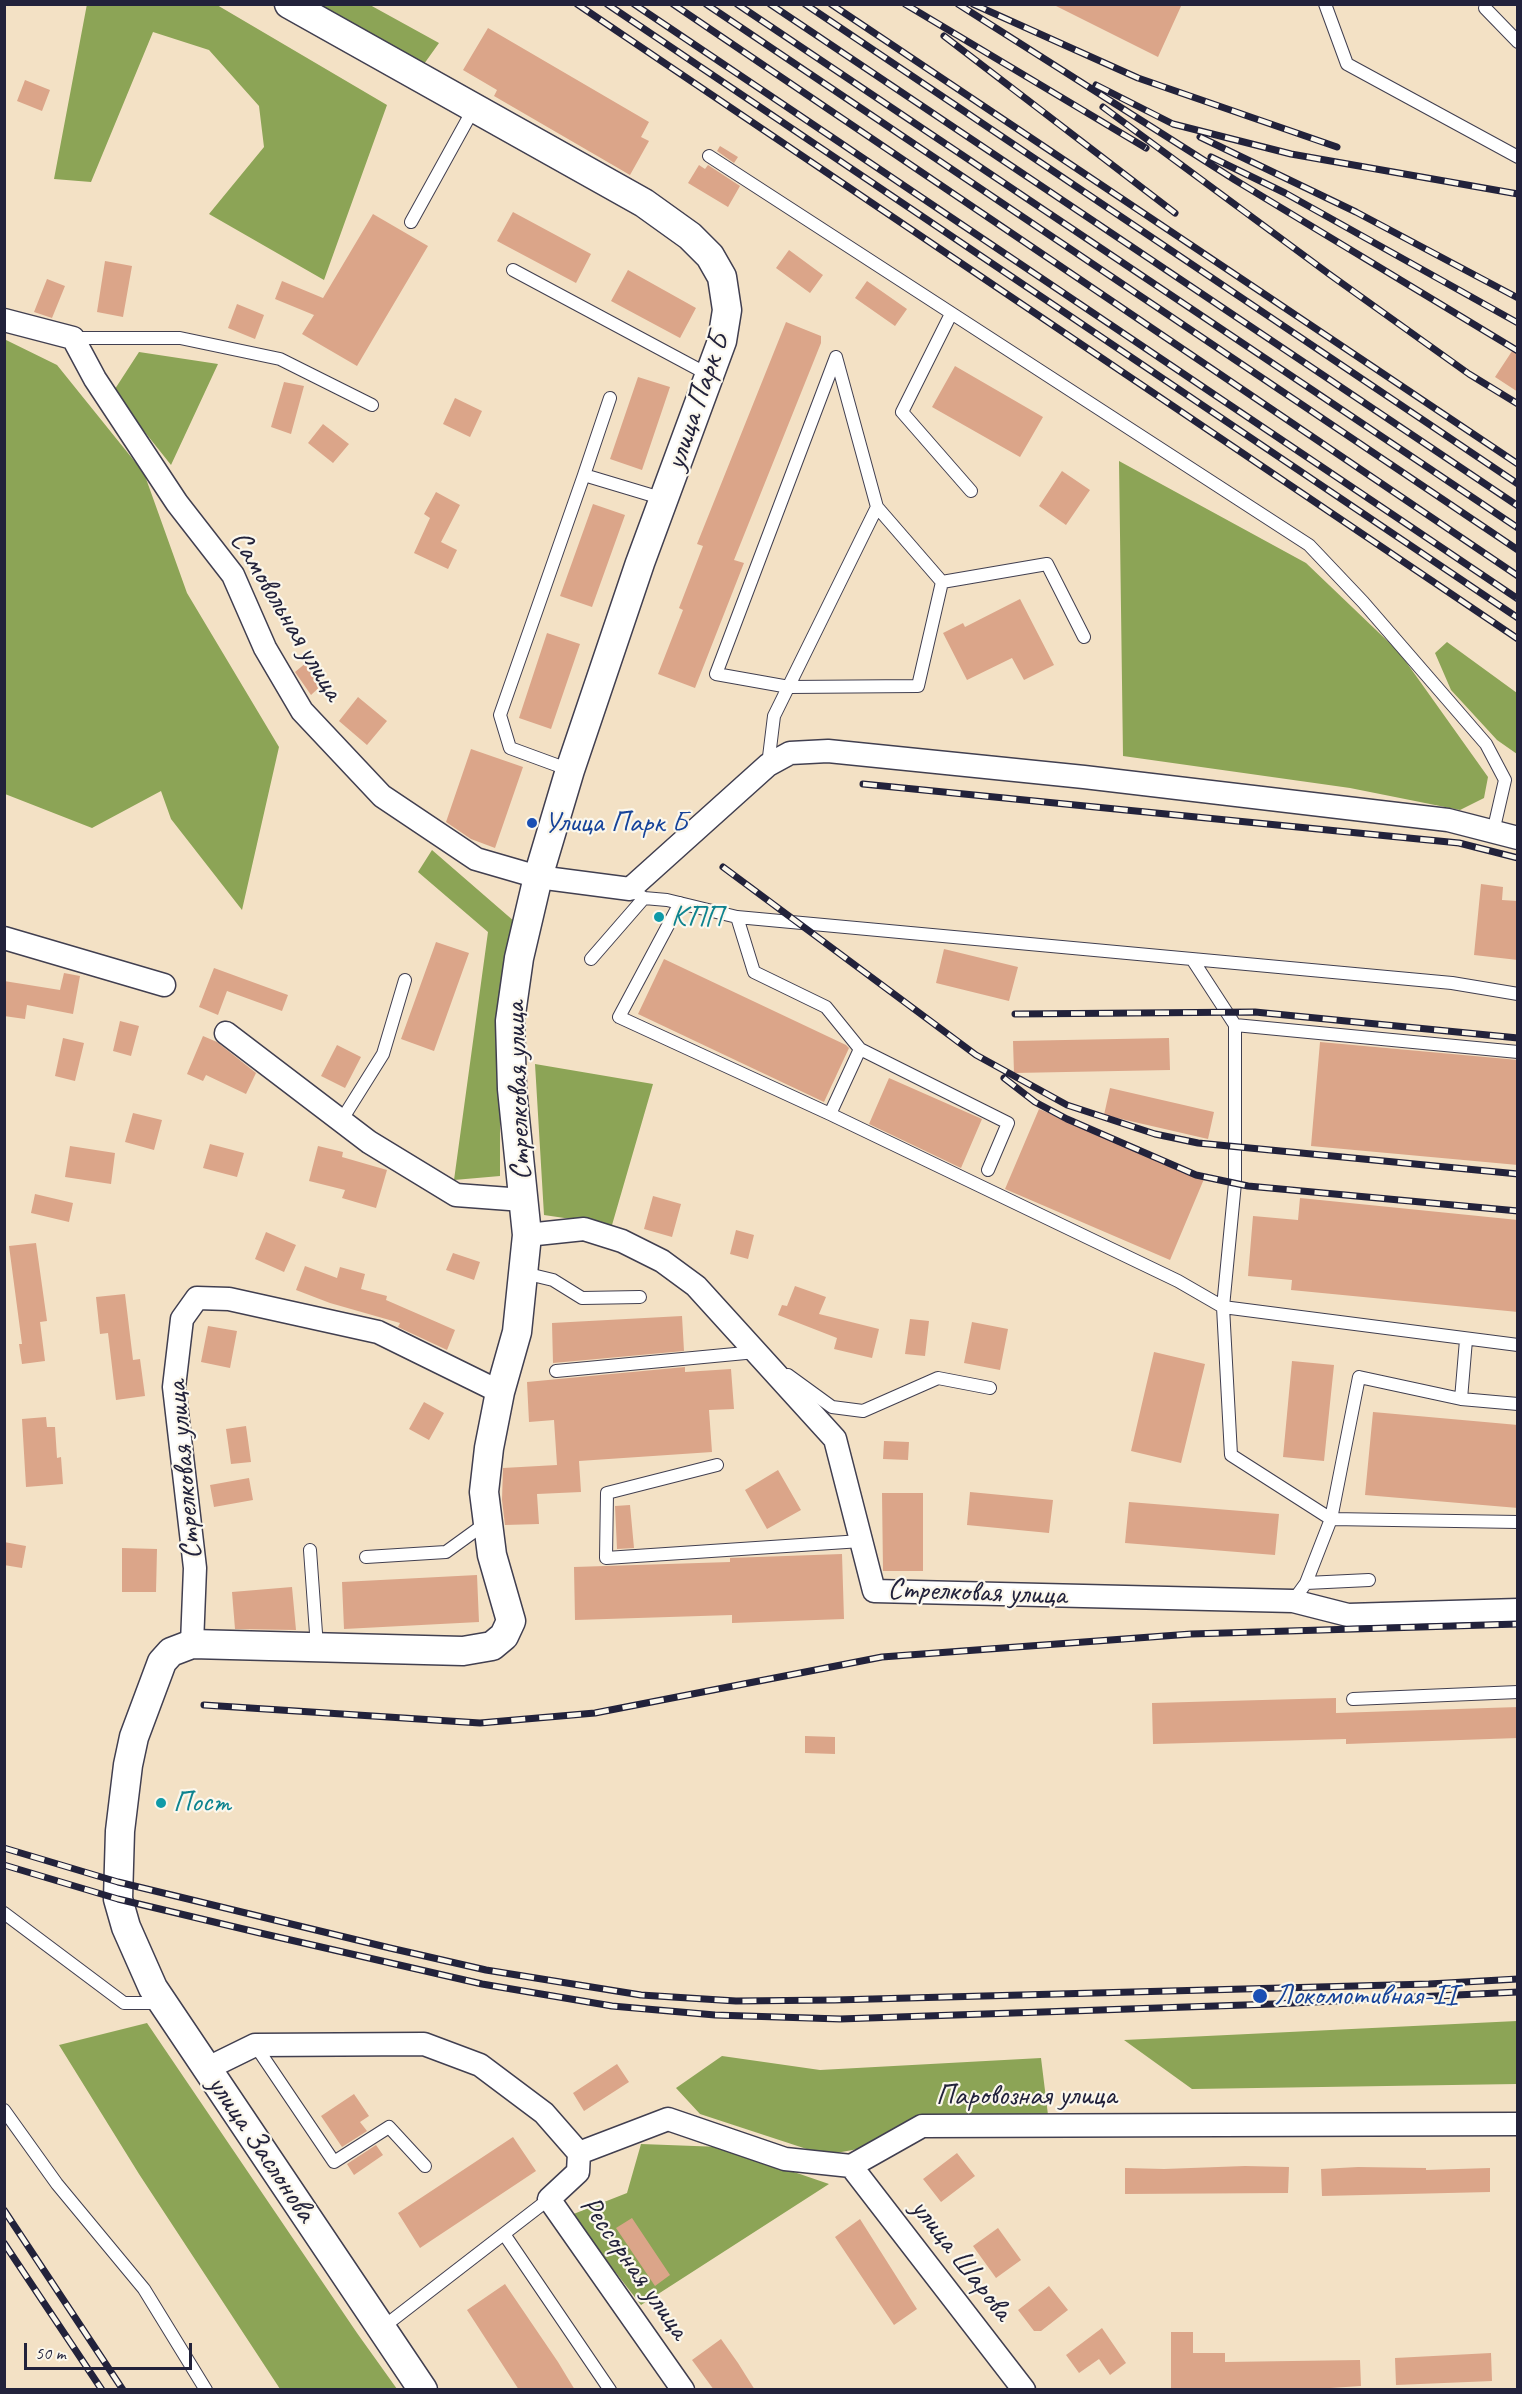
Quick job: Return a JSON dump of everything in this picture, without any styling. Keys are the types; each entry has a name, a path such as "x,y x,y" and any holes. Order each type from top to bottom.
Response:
{"street":[{"name":"улица Парк Б","path":"289,4 644,203 690,236 710,256 722,277 726,310 723,342 664,499 570,770 538,877"},
{"path":"4,320 73,338"},
{"name":"Самовольная улица","path":"73,338 95,379 177,503 233,575 265,648 302,711 382,796 476,860 538,877 637,893"},
{"path":"637,893 768,765 790,753 828,751 1084,777 1424,817 1518,837"},
{"name":"Стрелковая улица","path":"118,1899 120,1831 128,1765 134,1737 162,1662 171,1652 192,1644 463,1651 492,1646 504,1636 511,1621 492,1555 487,1522 485,1481 500,1392 517,1332 524,1273 527,1236 512,1089 510,1021 519,958 538,877"},
{"path":"4,938 164,985"},
{"name":"Стрелковая улица","path":"226,1033 369,1142 456,1195 523,1200"},
{"name":"Стрелковая улица","path":"527,1236 584,1229 622,1241 662,1261 696,1286 835,1439 874,1591 1300,1592 1348,1614 1518,1610"},
{"name":"Стрелковая улица","path":"192,1644 195,1568 174,1387 182,1319 197,1298 228,1299 378,1332 500,1392"},
{"name":"улица Заслонова","path":"118,1899 136,1951 163,2003 423,2390"},
{"path":"206,2069 255,2045 424,2044 480,2065 544,2113 579,2152 668,2119 785,2160 851,2166"},
{"name":"Паровозная улица","path":"851,2166 922,2126 1518,2124"},
{"name":"Рессорная улица","path":"579,2152 578,2172 549,2199 683,2390"},
{"name":"улица Шарова","path":"851,2166 1024,2390"}],"lane":[{"path":"1325,4 1347,64 1518,157"},
{"path":"1485,8 1518,42"},
{"path":"411,222 474,108"},
{"path":"709,156 1308,545 1363,602 1486,744 1505,780 1493,831"},
{"path":"513,270 710,375"},
{"path":"951,314 902,412 970,491"},
{"path":"73,338 180,338 280,359 372,405"},
{"path":"836,357 877,507 942,582 918,686 789,687 716,674 836,357"},
{"path":"570,770 510,748 501,715 610,398"},
{"path":"584,475 664,499"},
{"path":"768,765 774,716 877,507"},
{"path":"942,582 1047,564 1084,637"},
{"path":"591,958 637,893 737,917 1452,983 1518,994"},
{"path":"680,903 619,1017 830,1114 1178,1281 1223,1306 1466,1340 1518,1345"},
{"path":"737,917 754,972 826,1007 860,1049 1008,1123 988,1170"},
{"path":"1192,959 1235,1025 1235,1183 1223,1306 1231,1455 1331,1519 1518,1522"},
{"path":"341,1121 384,1054 405,980"},
{"path":"1235,1025 1518,1053"},
{"path":"830,1114 860,1049"},
{"path":"524,1273 553,1280 582,1298 640,1297"},
{"path":"1461,1399 1466,1340"},
{"path":"556,1371 761,1358 832,1407 863,1410 938,1378 990,1388"},
{"path":"1300,1592 1331,1519 1359,1377 1461,1399 1518,1404"},
{"path":"717,1465 607,1493 606,1558 861,1541"},
{"path":"366,1557 446,1552 487,1522"},
{"path":"310,1550 317,1647"},
{"path":"1300,1592 1370,1580"},
{"path":"1353,1699 1518,1692"},
{"path":"4,1913 124,2002 163,2003"},
{"path":"255,2045 334,2162 389,2127 424,2166"},
{"path":"4,2110 57,2184 144,2289 206,2390"},
{"path":"382,2328 549,2199"},
{"path":"504,2234 610,2390"}],"green space":[{"path":"87,4 217,5 387,105 324,280 209,214 264,147 259,106 209,50 153,32 91,182 54,179"},
{"path":"299,5 370,5 439,43 419,71"},
{"path":"4,339 57,365 144,473 187,593 279,747 242,910 171,819 161,791 92,828 5,794"},
{"path":"139,352 218,364 171,465 113,392"},
{"path":"1119,461 1306,563 1399,652 1488,777 1484,798 1460,810 1350,788 1123,756"},
{"path":"1447,642 1517,693 1517,754 1497,740 1451,690 1435,653"},
{"path":"432,850 515,922 500,1037 500,1176 454,1180 488,932 418,872"},
{"path":"535,1064 653,1084 612,1225 544,1215"},
{"path":"1517,2021 1517,2084 1192,2089 1124,2040"},
{"path":"147,2023 397,2389 280,2389 139,2174 59,2045"},
{"path":"722,2056 820,2070 1041,2058 1048,2115 927,2119 858,2149 825,2155 700,2114 676,2088"},
{"path":"641,2144 721,2147 829,2184 641,2305 571,2215 627,2193"}],"building":[{"path":"1052,4 1182,4 1158,57"},
{"path":"488,28 649,122 641,137 649,141 630,175 494,96 497,90 463,70"},
{"path":"25,80 50,90 42,111 17,101"},
{"path":"720,146 738,157 734,163 717,151"},
{"path":"699,165 705,169 708,165 740,186 728,207 688,183"},
{"path":"513,212 591,254 576,283 497,241"},
{"path":"373,214 428,246 357,366 302,334 314,315 275,299 282,281 323,298"},
{"path":"789,250 823,275 810,293 776,268"},
{"path":"105,261 132,266 123,317 97,312"},
{"path":"628,270 696,308 680,338 611,301"},
{"path":"47,279 65,286 52,318 34,312"},
{"path":"867,281 907,309 895,326 855,298"},
{"path":"237,304 264,315 255,339 228,328"},
{"path":"786,322 821,336 821,343 734,560 744,563 695,688 658,674 683,610 679,608 703,546 697,544"},
{"path":"1518,342 1518,392 1495,377"},
{"path":"955,366 1043,417 1020,457 932,407"},
{"path":"638,377 670,387 642,470 610,459"},
{"path":"284,382 304,386 291,434 271,427"},
{"path":"455,398 482,411 470,437 443,424"},
{"path":"323,424 349,444 333,463 308,443"},
{"path":"1062,471 1090,490 1066,525 1039,506"},
{"path":"436,492 460,505 441,542 457,550 448,569 414,553 430,518 424,514"},
{"path":"593,504 625,515 592,607 560,596"},
{"path":"1020,599 1054,665 1024,680 1012,658 967,680 943,633 963,623 965,627"},
{"path":"547,633 580,644 551,729 519,718"},
{"path":"307,662 325,682 311,695 295,672"},
{"path":"358,697 387,721 367,745 339,721"},
{"path":"471,749 523,767 495,848 471,839 446,822"},
{"path":"1481,884 1503,887 1502,900 1518,901 1518,960 1474,955"},
{"path":"436,942 469,953 434,1051 401,1039"},
{"path":"944,949 1018,967 1009,1001 936,983"},
{"path":"664,959 846,1045 849,1048 824,1102 638,1014"},
{"path":"214,968 288,995 282,1011 227,991 218,1015 199,1007"},
{"path":"64,973 80,976 73,1014 27,1005 25,1019 4,1016 4,981 60,990"},
{"path":"120,1021 139,1026 131,1056 113,1051"},
{"path":"203,1036 217,1042 256,1073 246,1094 206,1075 203,1081 187,1074"},
{"path":"63,1038 84,1043 75,1081 55,1076"},
{"path":"1169,1038 1170,1070 1014,1073 1013,1041"},
{"path":"1320,1042 1518,1060 1518,1165 1311,1146"},
{"path":"337,1045 361,1057 345,1088 321,1076"},
{"path":"889,1078 982,1119 961,1168 869,1124"},
{"path":"1110,1088 1214,1112 1208,1139 1104,1115"},
{"path":"1039,1109 1204,1179 1170,1260 1005,1189"},
{"path":"133,1113 162,1120 154,1150 125,1142"},
{"path":"210,1144 244,1153 237,1177 203,1168"},
{"path":"70,1146 115,1153 111,1184 65,1177"},
{"path":"318,1146 343,1152 342,1157 387,1170 376,1208 342,1198 345,1190 309,1181"},
{"path":"35,1194 73,1203 69,1222 31,1213"},
{"path":"653,1196 681,1204 672,1237 644,1229"},
{"path":"1300,1198 1518,1220 1518,1312 1291,1290 1292,1280 1248,1276 1253,1216 1298,1220"},
{"path":"736,1230 754,1235 748,1259 730,1254"},
{"path":"266,1232 296,1245 284,1272 255,1259"},
{"path":"36,1243 47,1321 40,1322 45,1361 22,1364 19,1344 22,1344 9,1246"},
{"path":"453,1253 480,1262 474,1280 446,1270"},
{"path":"305,1266 337,1278 340,1267 365,1274 361,1289 387,1296 386,1300 455,1330 447,1350 398,1327 400,1323 330,1303 296,1290"},
{"path":"795,1286 826,1297 819,1314 879,1329 872,1358 834,1349 837,1338 778,1315 782,1305 787,1306"},
{"path":"125,1294 133,1360 140,1359 145,1396 116,1400 108,1333 100,1334 96,1297"},
{"path":"682,1316 684,1351 553,1363 552,1323"},
{"path":"910,1319 929,1321 925,1356 905,1354"},
{"path":"972,1322 1008,1329 1000,1370 964,1363"},
{"path":"208,1326 237,1331 230,1368 201,1362"},
{"path":"1154,1352 1205,1364 1181,1463 1131,1451"},
{"path":"1292,1361 1334,1365 1324,1461 1283,1457"},
{"path":"685,1367 685,1372 731,1369 734,1409 709,1410 712,1452 579,1461 581,1492 537,1494 539,1524 505,1525 502,1500 503,1468 557,1465 554,1420 529,1422 527,1382"},
{"path":"424,1402 444,1413 429,1440 409,1429"},
{"path":"1373,1412 1518,1425 1518,1508 1365,1495"},
{"path":"46,1417 47,1427 55,1427 57,1458 61,1457 63,1484 26,1487 22,1419"},
{"path":"246,1426 251,1462 231,1464 226,1429"},
{"path":"884,1441 909,1442 908,1460 883,1459"},
{"path":"778,1470 801,1510 767,1529 745,1490"},
{"path":"249,1478 253,1500 214,1507 210,1485"},
{"path":"970,1492 1053,1500 1049,1533 967,1525"},
{"path":"882,1493 923,1493 923,1571 883,1571"},
{"path":"1129,1502 1279,1514 1275,1555 1125,1543"},
{"path":"630,1505 634,1548 617,1549 615,1506"},
{"path":"4,1542 26,1546 22,1568 4,1565"},
{"path":"122,1548 157,1549 156,1592 122,1592"},
{"path":"842,1554 844,1619 732,1623 732,1615 575,1620 574,1567 730,1562 730,1558"},
{"path":"477,1575 479,1622 344,1629 342,1582"},
{"path":"292,1587 296,1630 235,1629 232,1592"},
{"path":"1336,1698 1336,1713 1518,1707 1518,1738 1346,1744 1346,1739 1153,1744 1152,1703"},
{"path":"805,1736 835,1737 835,1754 805,1753"},
{"path":"617,2064 629,2082 584,2111 573,2093"},
{"path":"354,2094 369,2116 360,2122 367,2131 342,2147 321,2116"},
{"path":"513,2137 536,2171 420,2248 398,2213"},
{"path":"376,2145 383,2155 354,2175 347,2164"},
{"path":"957,2153 975,2176 941,2202 923,2179"},
{"path":"1289,2167 1288,2193 1125,2194 1125,2168"},
{"path":"1426,2168 1426,2170 1490,2168 1490,2192 1322,2196 1321,2169"},
{"path":"632,2218 670,2275 655,2286 616,2228"},
{"path":"860,2219 917,2309 894,2325 835,2237"},
{"path":"998,2228 1021,2260 996,2278 973,2246"},
{"path":"505,2284 575,2390 519,2390 467,2310"},
{"path":"1049,2286 1068,2310 1041,2331 1034,2331 1018,2310"},
{"path":"1102,2328 1126,2363 1110,2375 1099,2359 1079,2373 1066,2355"},
{"path":"1171,2332 1193,2332 1193,2353 1225,2353 1225,2362 1360,2360 1361,2386 1300,2390 1171,2390"},
{"path":"721,2339 755,2390 714,2390 692,2360"},
{"path":"1491,2353 1492,2381 1396,2385 1395,2358"}],"railway":[{"path":"577,4 1518,639"},
{"path":"607,4 1518,618"},
{"path":"634,4 1518,599"},
{"path":"673,4 1518,576"},
{"path":"706,4 1518,550"},
{"path":"737,4 1518,528"},
{"path":"770,4 1518,506"},
{"path":"805,4 1518,484"},
{"path":"831,4 1518,464"},
{"path":"905,4 1146,148"},
{"path":"958,4 1235,180 1518,351"},
{"path":"973,4 1138,78 1337,147"},
{"path":"944,36 1175,213"},
{"path":"1096,85 1173,124 1291,154 1518,194"},
{"path":"1103,107 1329,274 1469,374 1518,404"},
{"path":"1200,137 1356,212 1518,298"},
{"path":"1211,157 1285,193 1518,323"},
{"path":"863,784 1459,843 1518,858"},
{"path":"723,867 976,1055 1067,1105 1155,1134 1198,1143 1518,1174"},
{"path":"1015,1014 1255,1012 1518,1038"},
{"path":"1004,1078 1035,1102 1067,1119 1196,1175 1248,1186 1518,1211"},
{"path":"204,1705 480,1723 595,1713 882,1657 1191,1634 1518,1624"},
{"path":"4,1848 118,1882 390,1948 486,1970 641,1995 736,2001 835,2000 1429,1984 1518,1979"},
{"path":"4,1865 118,1899 482,1984 612,2006 715,2015 840,2019 1273,2004 1518,1992"},
{"path":"4,2210 123,2390"},
{"path":"4,2243 102,2390"}],"place":[{"name":"Улица Парк Б","path":"532,823"},
{"name":"КПП","path":"659,917"},
{"name":"Пост","path":"161,1803"},
{"name":"Локомотивная-II","path":"1260,1996"}]}
